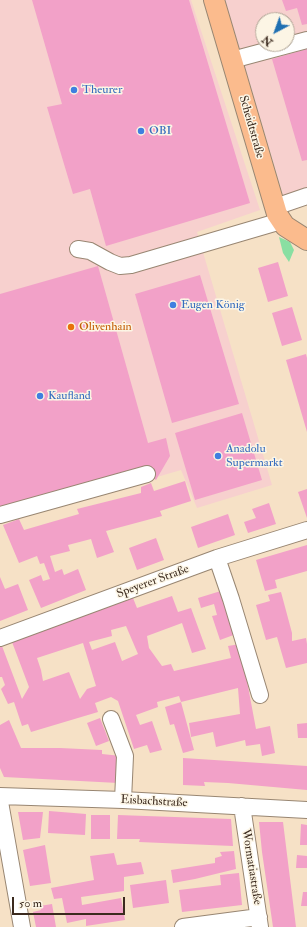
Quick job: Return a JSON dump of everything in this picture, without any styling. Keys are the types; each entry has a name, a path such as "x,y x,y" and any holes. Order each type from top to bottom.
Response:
{"main road":[{"name":"Scheidtstraße","path":"214,0 278,214"},
{"path":"278,214 285,226 307,240"}],"street":[{"path":"232,60 307,40"},
{"path":"78,249 90,251 120,266 131,265 278,214 307,196"},
{"path":"0,515 147,474"},
{"name":"Speyerer Straße","path":"0,638 217,558 307,530"},
{"path":"217,558 260,695"},
{"path":"110,719 125,756 124,800"},
{"name":"Eisbachstraße","path":"0,796 124,800 307,810"},
{"path":"0,802 22,927"},
{"name":"Wormatiastraße","path":"242,806 260,922"},
{"path":"182,927 260,922"}],"shaded area":[{"path":"0,0 191,0 260,210 197,232 272,485 197,508 181,470 0,523"},
{"path":"225,0 307,0 307,205 288,212"}],"green space":[{"path":"279,237 290,242 294,250 289,262 283,253"}],"building":[{"name":"OBI","path":"32,0 189,0 250,203 106,246 90,189 73,194 47,107 62,104"},
{"path":"282,0 307,0 307,24 302,25 297,8 286,11"},
{"path":"307,49 307,160 302,161 272,59"},
{"path":"278,262 288,296 268,302 258,268"},
{"path":"98,266 148,443 166,438 170,456 156,480 138,468 0,508 0,294"},
{"path":"200,275 239,404 172,423 135,294"},
{"path":"292,307 302,340 282,346 272,313"},
{"path":"306,354 307,358 307,432 286,360"},
{"name":"Anadolu Supermarkt","path":"242,413 262,480 195,500 175,433"},
{"path":"185,481 191,501 160,511 162,516 106,531 114,552 97,558 91,539 68,545 70,551 50,556 55,572 62,569 64,575 78,569 86,590 41,608 29,580 41,575 43,581 50,579 44,563 40,564 37,556 19,563 3,525 19,519 24,530 79,514 77,509 141,493 141,487 151,483 154,491"},
{"path":"307,489 307,518 298,492"},
{"path":"269,503 276,524 248,533 244,522 256,518 252,509"},
{"path":"228,514 235,535 198,548 191,527"},
{"path":"156,538 164,560 137,570 129,548"},
{"path":"307,545 307,571 275,580 277,588 265,591 256,560"},
{"path":"0,577 5,589 18,584 28,610 0,621"},
{"path":"224,590 239,633 220,640 212,616 217,615 214,604 201,608 198,598"},
{"path":"281,592 292,633 292,641 306,638 307,644 307,663 286,668 277,637 266,640 256,605 270,601 268,595"},
{"path":"172,596 178,612 191,608 206,649 192,653 182,623 147,636 149,648 162,666 171,664 174,671 231,658 228,646 240,644 256,729 270,726 275,753 262,756 260,744 246,746 245,740 216,747 213,732 191,737 189,723 240,714 238,688 181,702 179,696 157,702 158,707 136,715 140,725 152,721 162,750 150,753 147,745 134,749 118,701 111,697 95,703 98,712 31,732 28,724 22,726 14,702 8,704 1,689 5,685 2,677 0,677 0,647 2,646 22,699 29,687 12,642 133,598 137,608","holes":["126,626 138,654 122,661 115,642 92,650 89,642 112,636 111,630","83,643 96,686 87,689 80,699 69,672 43,681 37,658"]},
{"path":"181,702 194,750 183,753 174,724 170,725 165,707"},
{"path":"100,718 109,741 96,746 87,723"},
{"path":"9,720 21,748 102,750 102,754 121,756 118,783 4,777 0,768 0,725"},
{"path":"307,723 307,738 298,738 297,724"},
{"path":"183,758 307,766 307,790 204,782 205,786 183,785"},
{"path":"49,811 86,814 85,835 48,833"},
{"path":"18,812 43,812 40,838 23,840"},
{"path":"91,815 110,815 110,839 91,839"},
{"path":"118,815 231,819 233,846 139,842 140,839 117,839"},
{"path":"259,822 283,822 296,927 273,927"},
{"path":"301,824 307,825 307,845 300,845"},
{"path":"45,845 51,883 30,886 23,850"},
{"path":"234,851 236,869 173,883 171,870 215,863 215,858 222,856 220,852"},
{"path":"114,853 117,865 141,862 144,874 124,877 124,891 81,897 82,905 121,898 125,920 86,926 86,919 67,923 62,898 54,899 51,888 94,880 90,856"},
{"path":"297,855 307,856 307,868 296,868"},
{"path":"239,873 242,905 182,912 179,890 221,885 220,875"},
{"path":"166,880 169,903 133,908 130,885"},
{"path":"303,892 307,892 307,906 301,906"},
{"path":"52,904 56,927 36,927 33,912 41,910 40,906"}],"place":[{"name":"Theurer","path":"74,90"},
{"name":"OBI","path":"141,131"},
{"name":"Eugen König","path":"173,305"},
{"name":"Olivenhain","path":"71,327"},
{"name":"Kaufland","path":"40,396"},
{"name":"Anadolu Supermarkt","path":"218,456"}]}
